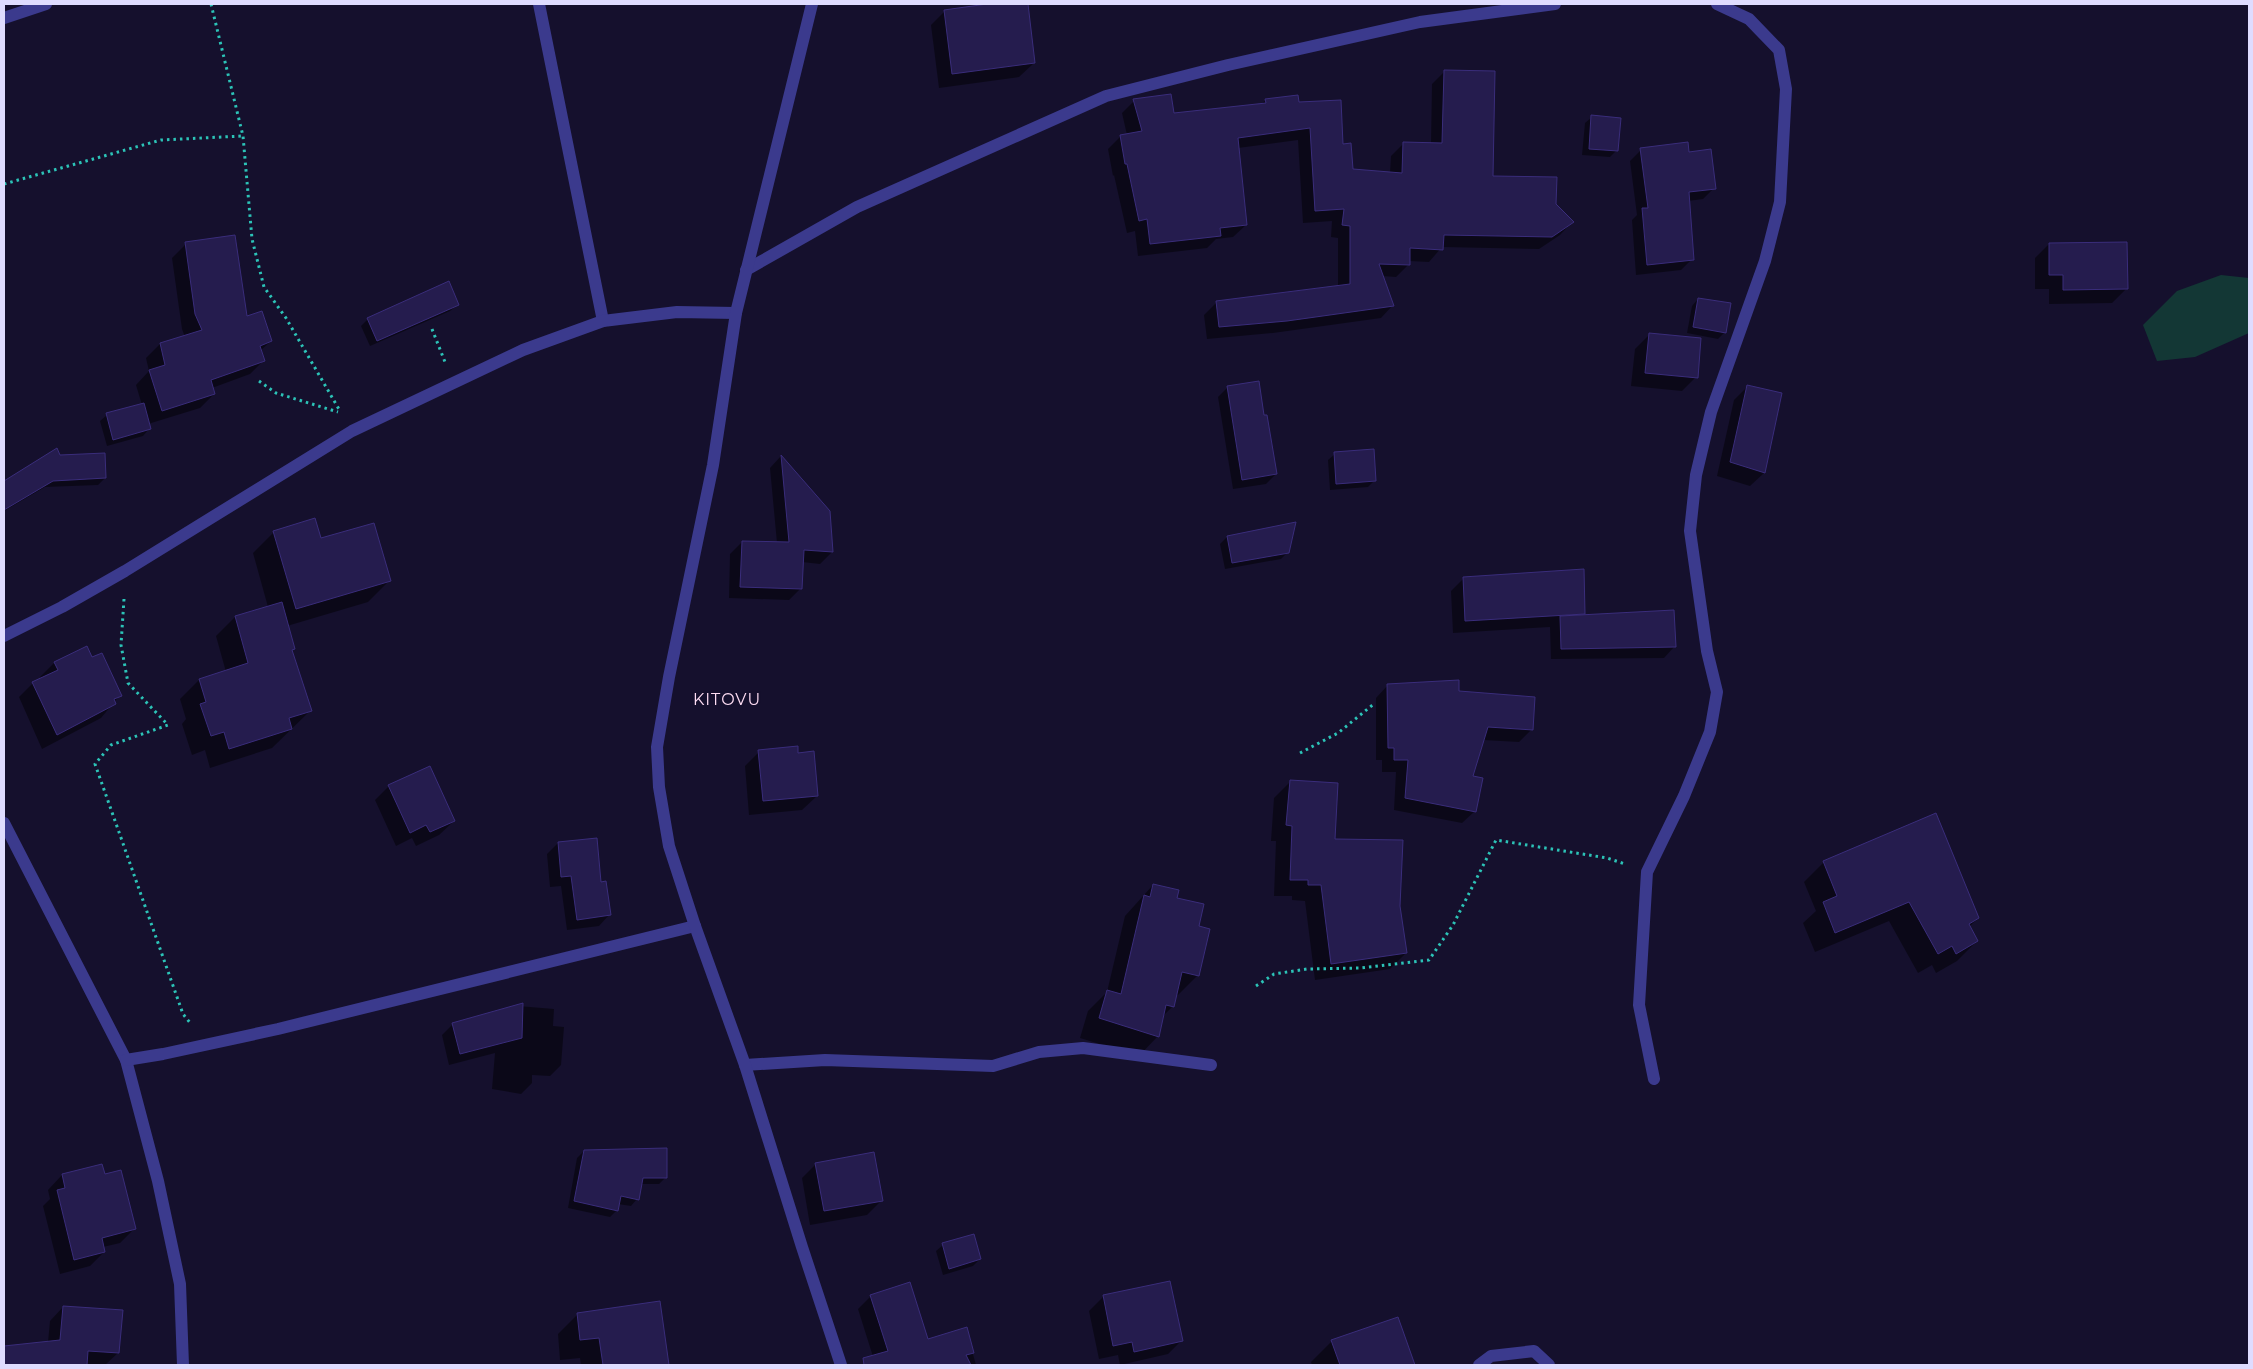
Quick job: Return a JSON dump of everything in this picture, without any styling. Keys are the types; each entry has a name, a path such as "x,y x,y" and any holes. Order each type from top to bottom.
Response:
{"street":[{"path":"4,18 46,4"},
{"path":"539,4 603,322"},
{"path":"812,4 736,313 713,465 669,677 657,747 659,787 669,846 695,926 745,1065 807,1265 841,1365"},
{"path":"746,270 857,207 1106,96 1228,65 1420,22 1555,4"},
{"path":"1654,1079 1639,1005 1647,872 1684,796 1710,732 1717,692 1707,651 1690,531 1696,475 1711,412 1764,262 1780,202 1786,89 1779,50 1750,19 1717,4"},
{"path":"4,636 62,607 125,571 352,430 523,350 603,322 677,312 736,313"},
{"path":"4,823 126,1060 158,1181 180,1284 183,1365"},
{"path":"126,1060 163,1054 278,1029 420,996 695,926"},
{"path":"745,1065 825,1060 993,1066 1039,1052 1083,1048 1211,1065"},
{"path":"1478,1365 1491,1356 1534,1351 1549,1365"}],"path":[{"path":"211,4 243,136 252,239 264,287 286,318 341,412 276,393 259,381"},
{"path":"4,184 161,140 243,136"},
{"path":"432,330 452,382"},
{"path":"125,571 121,645 128,683 168,726 111,745 95,764 183,1014 206,1044"},
{"path":"1300,753 1338,733 1375,703"},
{"path":"1256,986 1274,974 1298,970 1361,968 1429,960 1453,925 1496,840 1607,858 1647,872"}],"green space":[{"path":"2221,275 2249,278 2249,333 2195,357 2157,361 2143,325 2177,291"}],"building":[{"path":"987,4 1028,4 1035,63 952,74 944,10"},
{"path":"1444,70 1495,71 1493,176 1557,177 1556,204 1574,222 1552,237 1444,235 1443,250 1410,248 1410,265 1379,264 1394,306 1287,321 1219,327 1216,301 1350,284 1350,226 1342,225 1344,209 1315,211 1310,128 1238,138 1247,225 1220,228 1221,236 1150,244 1147,219 1139,221 1120,135 1142,131 1133,99 1171,94 1174,113 1266,103 1265,99 1298,95 1299,102 1341,100 1343,144 1351,143 1353,169 1402,173 1403,142 1442,143"},
{"path":"1591,115 1621,118 1618,151 1589,149"},
{"path":"1688,142 1689,152 1711,149 1716,189 1689,192 1694,260 1647,265 1642,208 1648,208 1640,148"},
{"path":"235,235 247,316 262,311 272,341 260,346 265,361 211,380 215,394 162,411 149,370 165,365 160,343 202,330 195,314 185,242"},
{"path":"2127,242 2128,289 2063,290 2063,275 2049,275 2049,243"},
{"path":"449,281 459,305 377,341 367,318"},
{"path":"1698,298 1731,303 1726,333 1693,327"},
{"path":"1649,333 1701,338 1698,378 1645,373"},
{"path":"1259,381 1264,415 1267,415 1277,474 1242,480 1227,386"},
{"path":"1747,385 1782,393 1765,473 1730,462"},
{"path":"144,403 151,429 113,440 106,413"},
{"path":"57,448 60,455 105,453 106,478 53,481 4,510 4,481"},
{"path":"1374,449 1376,481 1336,484 1334,452"},
{"path":"781,455 830,511 833,552 804,550 802,589 740,587 742,541 789,542"},
{"path":"315,518 321,538 374,523 391,581 296,609 273,531"},
{"path":"1296,522 1289,553 1232,563 1227,536"},
{"path":"1584,569 1585,614 1465,621 1463,577"},
{"path":"282,602 295,649 292,650 312,711 289,718 292,729 229,749 224,732 211,736 200,704 206,702 199,679 248,663 235,616"},
{"path":"1674,610 1676,647 1561,649 1560,616"},
{"path":"87,646 92,657 102,653 122,696 114,699 116,704 57,735 32,682 58,670 54,662"},
{"path":"1459,680 1459,691 1535,697 1533,730 1488,727 1473,776 1483,778 1476,812 1405,798 1408,760 1394,760 1394,748 1388,748 1387,684"},
{"path":"798,746 798,753 814,751 818,796 763,801 758,750"},
{"path":"430,766 455,821 430,832 426,825 410,833 388,785"},
{"path":"1290,780 1338,783 1335,839 1403,840 1400,906 1407,953 1331,964 1321,885 1308,885 1308,880 1290,880 1292,826 1286,825"},
{"path":"1936,813 1979,918 1969,924 1978,941 1956,954 1952,946 1938,954 1909,902 1835,933 1823,902 1837,896 1823,861"},
{"path":"597,838 601,882 606,881 611,915 577,920 571,876 561,877 558,842"},
{"path":"1153,884 1179,890 1177,898 1204,904 1199,926 1210,929 1199,976 1182,972 1174,1007 1166,1005 1159,1037 1099,1018 1107,990 1121,994 1144,895 1150,897"},
{"path":"523,1003 522,1038 460,1054 452,1023"},
{"path":"667,1148 667,1178 643,1178 639,1200 621,1196 618,1211 574,1201 584,1150"},
{"path":"874,1152 883,1201 824,1211 815,1163"},
{"path":"102,1164 105,1174 121,1170 136,1229 102,1238 105,1252 74,1260 57,1190 65,1188 62,1174"},
{"path":"974,1234 981,1259 949,1269 942,1243"},
{"path":"1170,1281 1183,1341 1134,1352 1132,1342 1113,1346 1103,1295"},
{"path":"910,1282 928,1339 967,1327 974,1353 966,1355 971,1365 864,1365 863,1358 888,1351 870,1295"},
{"path":"660,1301 669,1365 603,1365 599,1338 580,1340 577,1313"},
{"path":"63,1306 123,1310 119,1353 88,1351 87,1365 4,1365 4,1346 60,1340"},
{"path":"1398,1317 1415,1365 1340,1365 1331,1340"}],"district":[{"name":"KITOVU","path":"727,699"}]}
